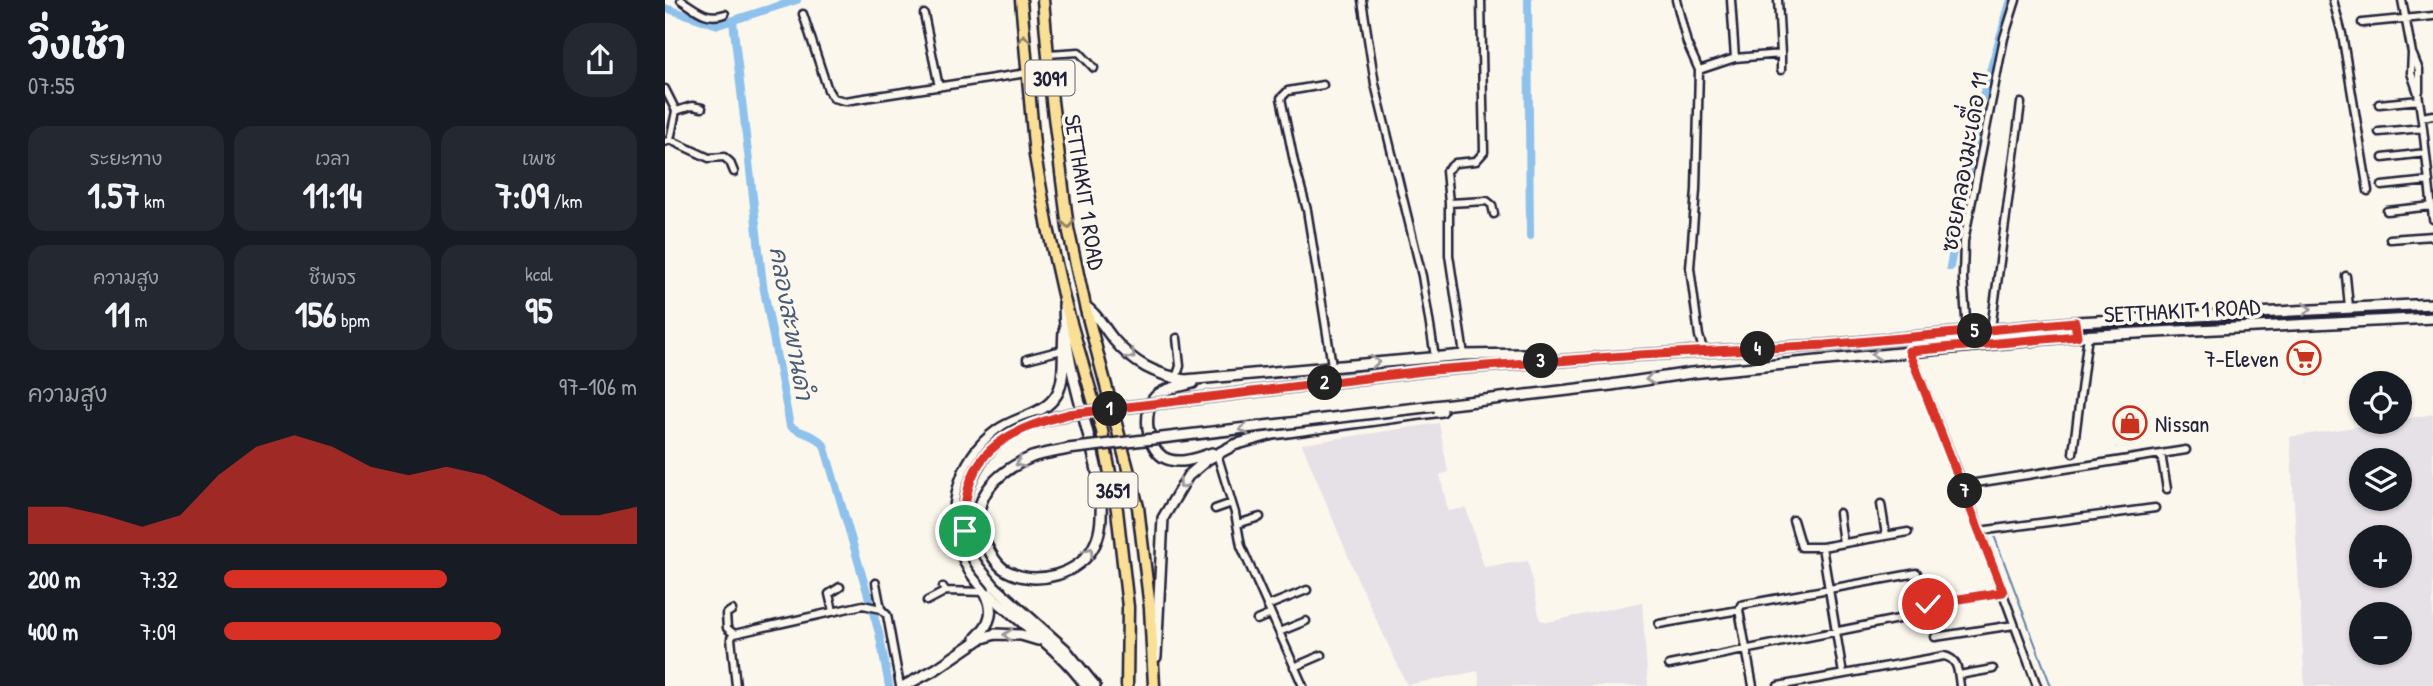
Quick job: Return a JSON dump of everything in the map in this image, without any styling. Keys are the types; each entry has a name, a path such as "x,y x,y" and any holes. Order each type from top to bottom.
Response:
{"main road":[{"name":"SETTHAKIT 1 ROAD","path":"1021,0 1035,156 1064,299"},
{"name":"SETTHAKIT 1 ROAD","path":"1044,1 1068,228 1085,306"},
{"name":"3651","path":"1064,299 1102,431 1117,510 1128,607 1127,686"},
{"name":"3091","path":"1064,299 1064,331"},
{"name":"SETTHAKIT 1 ROAD","path":"1094,686 1065,649 994,586 975,561 965,531 963,506 971,479 985,455 1004,437 1033,423 1069,414 1432,370 1556,360 1826,345 2075,322 2433,304"},
{"path":"1085,306 1098,315 1114,340 1139,363 1159,374 1185,380 1464,355 1525,354 1556,360"},
{"name":"3651","path":"1085,306 1138,507 1150,608 1154,684"},
{"name":"SETTHAKIT 1 ROAD","path":"1064,331 1072,371 1096,461 1101,491 1101,517 1096,543 1081,563 1059,575 1032,578 1006,571 991,555 981,534 978,508 988,486 1009,468 1035,456 1069,449 1434,406 1550,393 1691,373 1909,351 2088,335 2433,318"},
{"path":"2075,322 2077,336"},
{"path":"902,686 936,669 967,647 988,626 991,607 983,589 966,565 955,533 954,505 962,475 977,449 999,429 1051,403 1062,379 1064,331"},
{"path":"1216,378 1178,387 1155,397 1148,414 1149,434 1163,457 1177,461 1193,459 1273,434 1519,401 1550,393"},
{"path":"1154,684 1163,518 1188,476 1234,445"},
{"path":"983,589 1049,646 1086,686"},
{"path":"967,647 995,634 1026,636 1049,646"}],"street":[{"path":"681,0 709,16 725,14"},
{"path":"1361,0 1375,84 1422,276 1435,357"},
{"path":"1464,355 1449,255 1446,171 1455,163 1476,161 1484,152 1481,0"},
{"path":"1676,0 1687,43 1699,70 1696,190 1690,268 1699,336 1704,352"},
{"path":"1731,0 1735,58"},
{"path":"1778,0 1781,69"},
{"name":"ซอยคลองมะเดื่อ 11","path":"1967,331 1963,279 1964,241 2004,38 2016,0"},
{"path":"2333,0 2342,34 2368,191"},
{"path":"2402,0 2412,53 2418,63 2417,79 2423,128 2429,143 2425,153 2433,219"},
{"path":"803,14 833,98 845,101 1027,73"},
{"path":"924,14 939,87"},
{"path":"2362,23 2433,16"},
{"path":"1048,54 1079,52 1094,68"},
{"path":"1699,70 1735,58 1781,54"},
{"path":"1323,85 1287,91 1281,98 1307,210 1332,365"},
{"path":"665,89 676,111 667,141 709,158 724,157 730,162 734,172"},
{"path":"2379,104 2419,96"},
{"path":"1991,329 2021,103"},
{"path":"676,111 692,106 702,108"},
{"path":"2422,117 2433,115"},
{"path":"2379,132 2423,128"},
{"path":"2383,158 2425,153"},
{"path":"2382,186 2429,181"},
{"path":"1449,203 1487,201 1492,205 1495,214"},
{"path":"2387,211 2432,206"},
{"path":"2390,239 2433,236"},
{"path":"2346,276 2349,307"},
{"path":"2073,453 2088,335"},
{"path":"1176,378 1180,366 1177,338"},
{"path":"1027,359 1062,350"},
{"path":"1909,351 1963,485 2037,686"},
{"path":"1963,485 2186,450"},
{"path":"1217,454 1232,503 1241,546 1303,686"},
{"path":"2161,454 2167,489"},
{"path":"1215,509 1232,503"},
{"path":"1881,504 1886,535"},
{"path":"1979,531 2155,508"},
{"path":"1839,513 1843,543"},
{"path":"1237,524 1260,517"},
{"path":"1793,520 1801,547 1822,547 1908,532"},
{"path":"1822,547 1843,674"},
{"path":"1753,686 1739,610 1741,605 1917,573"},
{"path":"876,583 881,609"},
{"path":"833,611 828,594 840,587"},
{"path":"927,601 944,589 983,589"},
{"path":"1267,606 1307,590"},
{"path":"1928,604 2003,592"},
{"path":"736,686 731,638 734,634 863,605 881,609 887,615 902,686"},
{"path":"732,610 726,614 725,624 734,634"},
{"path":"1659,624 1739,610"},
{"path":"1257,620 1271,614"},
{"path":"1669,665 1917,615"},
{"path":"1279,632 1306,621"},
{"path":"1935,637 2014,625"},
{"path":"1294,667 1322,656"},
{"path":"1778,686 1944,656 1951,657 1956,662 1960,686"},
{"path":"1958,676 1993,669"}],"shaded area":[{"path":"2433,414 2433,686 2305,686 2290,437 2349,428 2349,434 2412,434 2412,418"},
{"path":"1439,423 1448,472 1440,475 1448,511 1466,508 1484,567 1528,561 1540,620 1548,622 1642,602 1648,686 1480,686 1478,671 1407,685 1358,580 1302,444"}],"waterway":[{"name":"คลองสะพานดำ","path":"665,8 718,25 797,0"},
{"path":"1528,0 1530,236"},
{"path":"1950,267 1981,102 2011,0"},
{"name":"คลองสะพานดำ","path":"733,21 763,285 790,426 824,445 879,633 889,686"},
{"path":"1995,538 2051,686"}],"place":[{"name":"7-Eleven","path":"2304,358"},
{"name":"Nissan","path":"2130,423"}],"route":[{"path":"965,531 963,506 971,479 985,455 1004,437 1033,423 1069,414 1432,370 1556,360 1826,345 2075,322 2077,336 1909,351 2003,592 1928,604"}]}
